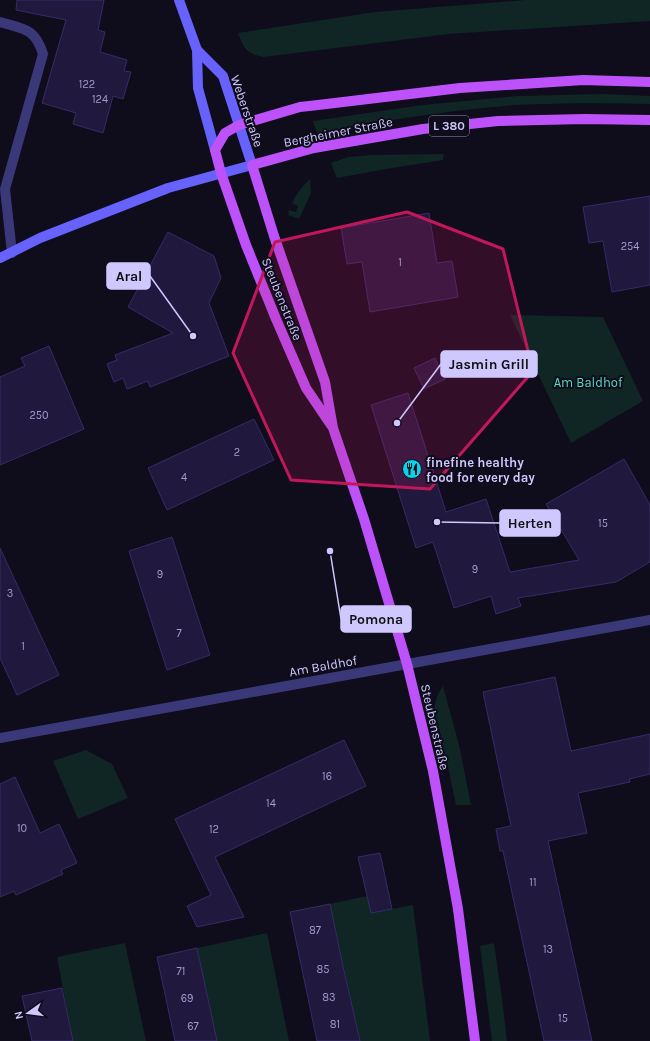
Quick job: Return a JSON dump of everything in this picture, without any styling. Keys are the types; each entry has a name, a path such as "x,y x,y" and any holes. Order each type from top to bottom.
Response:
{"main road":[{"name":"Weberstraße","path":"179,0 197,50 198,88 221,173"},
{"name":"Weberstraße","path":"197,50 223,76 252,165"},
{"name":"Bergheimer Straße","path":"215,150 226,133 239,125 300,107 460,88 583,80 650,82"},
{"name":"Bergheimer Straße","path":"0,258 40,238 161,191 314,148 422,129 498,122 584,119 650,120"},
{"name":"Steubenstraße","path":"252,165 274,236 325,382 333,428 364,519 407,664 433,771 458,910 475,1041"},
{"name":"Steubenstraße","path":"221,173 246,245 306,388 333,428"}],"street":[{"path":"0,22 32,33 43,54 4,189 12,253"},
{"name":"Am Baldhof","path":"0,738 650,620"}],"highlighted area":[{"path":"407,212 503,249 533,371 430,489 291,480 233,353 275,242"}],"green space":[{"path":"526,0 650,0 650,21 449,34 263,57 246,50 238,33 375,12"},
{"path":"603,94 650,96 650,104 600,103 491,107 416,116 317,133 313,121 422,105 517,96"},
{"path":"444,154 443,160 337,178 331,163 348,157 373,155"},
{"path":"310,179 311,193 299,219 288,215 289,210 296,212 298,206 292,203 295,196 304,184"},
{"name":"Am Baldhof","path":"510,315 603,317 643,401 571,443"},
{"path":"443,686 459,745 471,805 456,805 434,708 438,694"},
{"path":"86,750 112,764 128,798 78,819 53,761"},
{"path":"367,896 371,913 413,905 430,1041 360,1041 330,904"},
{"path":"267,933 289,1041 217,1041 197,948"},
{"path":"125,943 146,1041 73,1041 57,957"},
{"path":"494,943 507,1041 492,1041 480,946"}],"building":[{"path":"17,0 104,0 98,30 105,32 100,52 127,60 124,71 131,72 123,99 113,96 103,133 73,124 76,113 42,103 66,20 16,10"},
{"path":"650,196 650,285 612,292 603,241 589,243 583,207"},
{"path":"429,213 437,263 452,261 458,297 370,312 362,262 347,264 341,228"},
{"path":"168,232 214,256 221,278 209,303 229,356 150,387 148,381 127,389 123,378 114,382 107,364 117,360 115,355 173,333 128,307"},
{"path":"49,346 84,429 0,465 0,377 25,366 21,358"},
{"path":"435,358 445,379 424,389 414,368"},
{"path":"408,393 446,512 486,499 510,572 579,560 546,504 624,459 650,505 650,562 616,582 518,598 521,606 496,614 491,596 454,608 433,542 416,548 371,405"},
{"path":"254,419 274,460 167,510 148,468"},
{"path":"172,537 210,655 167,670 129,551"},
{"path":"0,548 59,675 17,695 0,658"},
{"path":"555,677 571,751 650,734 650,774 629,779 630,782 578,793 587,833 548,841 592,1041 544,1041 503,851 500,851 496,829 511,826 483,692"},
{"path":"344,740 366,786 215,857 244,917 197,927 187,906 211,895 175,819"},
{"path":"15,777 40,833 59,824 77,863 61,870 63,874 16,895 14,891 0,897 0,784"},
{"path":"380,853 392,909 371,913 358,857"},
{"path":"330,904 360,1041 317,1041 290,912"},
{"path":"197,948 217,1041 175,1041 157,957"},
{"path":"62,988 73,1041 32,1041 22,996"}],"place":[{"name":"Aral","path":"193,336"},
{"name":"Jasmin Grill","path":"397,423"},
{"name":"finefine healthy food for every day","path":"412,469"},
{"name":"Herten","path":"437,522"},
{"name":"Pomona","path":"330,551"}]}
